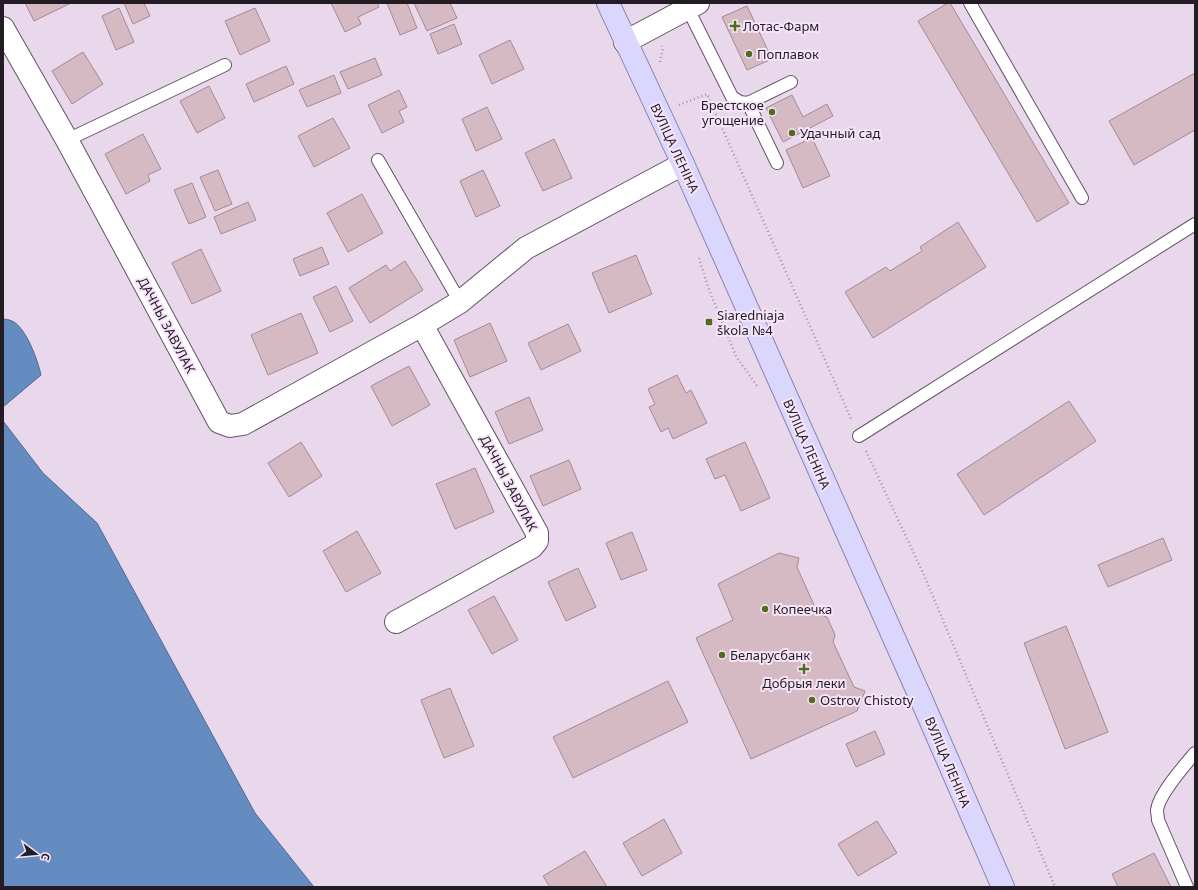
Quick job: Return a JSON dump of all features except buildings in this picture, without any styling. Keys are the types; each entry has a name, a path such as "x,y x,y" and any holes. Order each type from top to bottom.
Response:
{"main road":[{"name":"ВУЛІЦА ЛЕНІНА","path":"608,3 683,164 922,701 1003,887"}],"street":[{"path":"625,42 693,6"},
{"name":"ДАЧНЫ ЗАВУЛАК","path":"3,28 67,140 219,422 230,426 243,424 422,325 460,302 526,248 683,164"},
{"name":"ДАЧНЫ ЗАВУЛАК","path":"396,622 532,547 537,541 537,533 422,325"}],"lane":[{"path":"970,3 1082,198"},
{"path":"693,6 732,97 740,102 748,103 791,82"},
{"path":"67,140 225,64"},
{"path":"748,103 778,163"},
{"path":"378,160 460,302"},
{"path":"859,436 1195,224"},
{"path":"1187,887 1158,820 1157,811 1160,801 1175,777 1195,754"}],"path":[{"path":"676,106 707,94 859,436 924,574 1055,887"}],"water":[{"path":"3,319 17,324 27,337 41,375 3,407"},
{"path":"3,421 43,473 97,523 255,813 314,887 3,887"}],"place":[{"name":"Лотас-Фарм","path":"735,26"},
{"name":"Поплавок","path":"749,54"},
{"name":"Брестское угощение","path":"772,112"},
{"name":"Удачный сад","path":"792,133"},
{"name":"Siaredniaja škola №4","path":"709,322"},
{"name":"Копеечка","path":"765,609"},
{"name":"Беларусбанк","path":"722,655"},
{"name":"Добрыя леки","path":"804,669"},
{"name":"Ostrov Chistoty","path":"812,700"}]}
